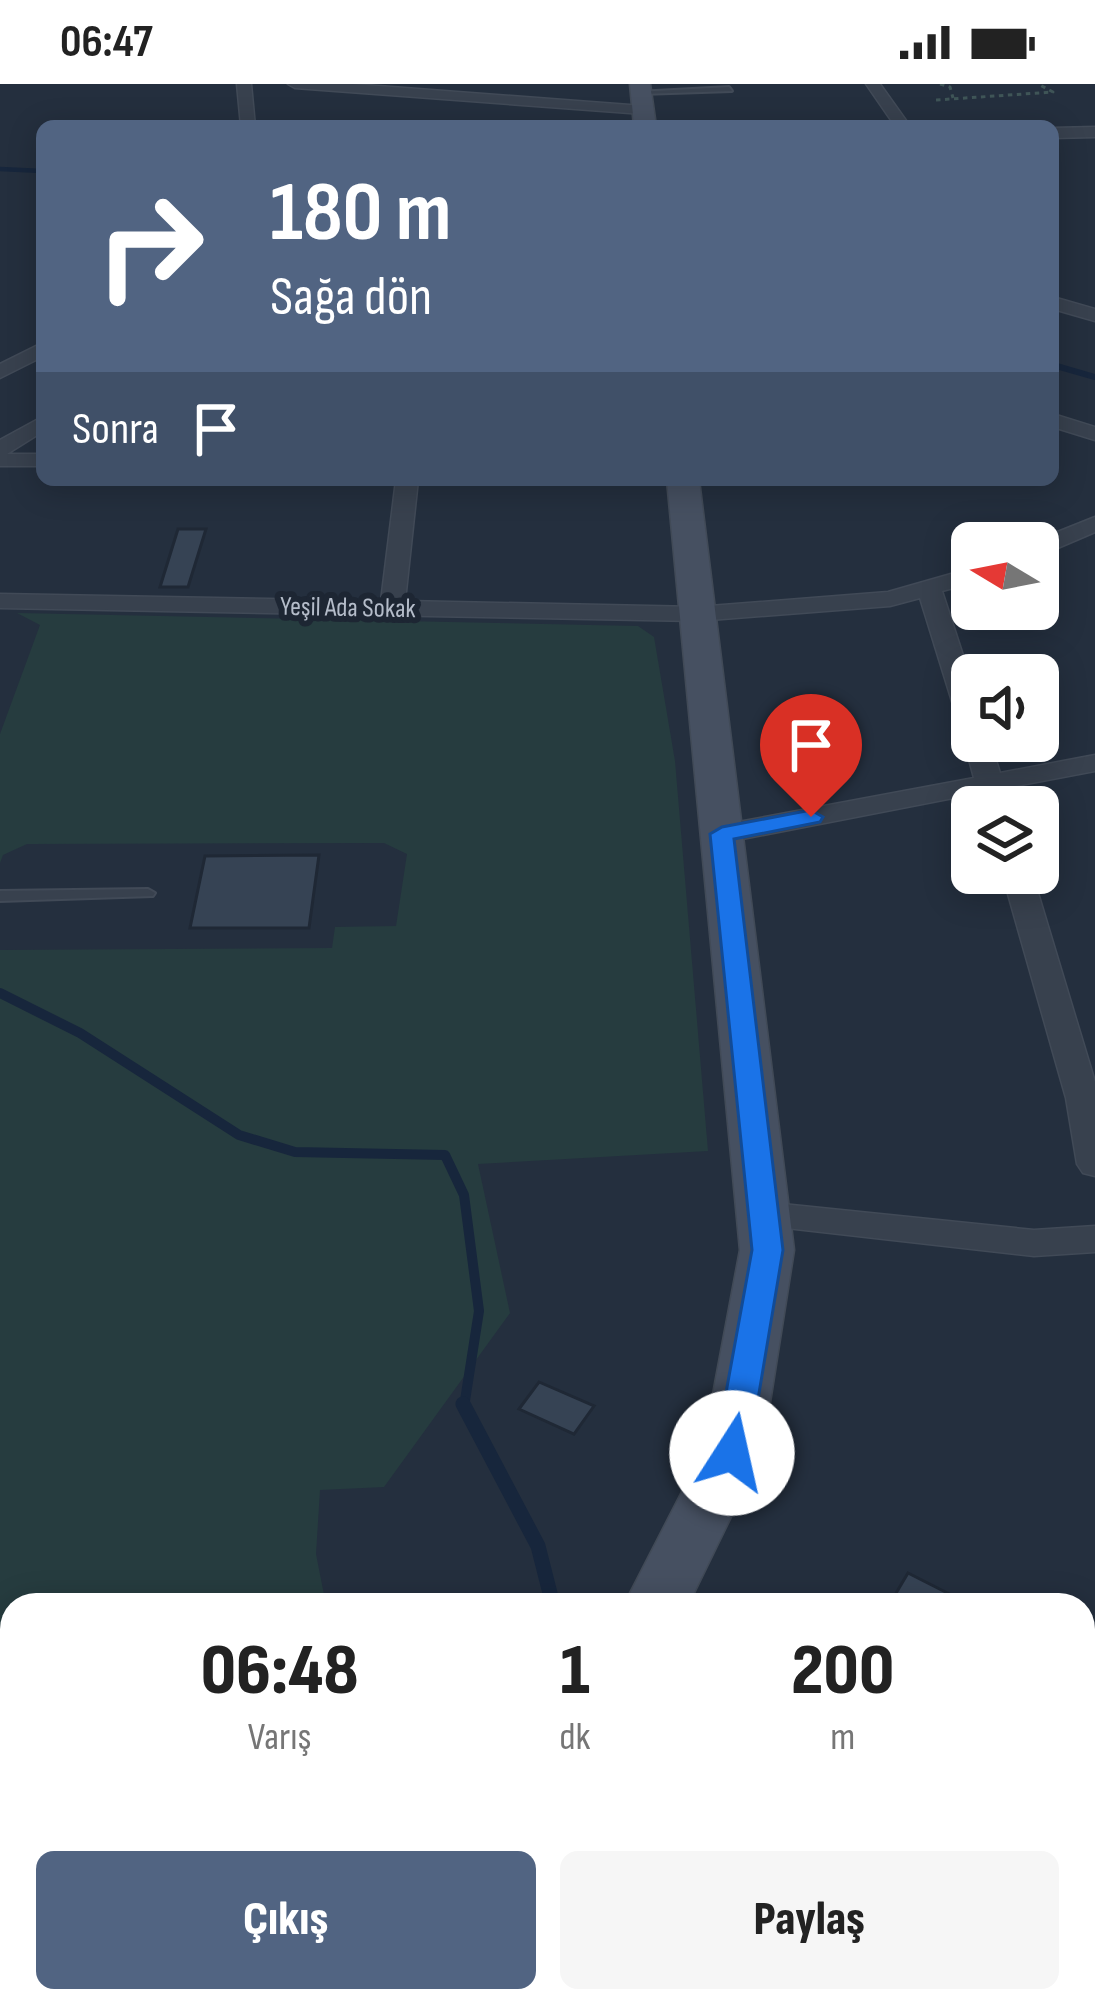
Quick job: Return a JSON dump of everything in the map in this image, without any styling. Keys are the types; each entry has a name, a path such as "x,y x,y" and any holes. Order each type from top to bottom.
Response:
{"street":[{"path":"244,84 247,120"},
{"path":"296,84 642,103"},
{"path":"873,84 899,120"},
{"path":"1059,133 1095,132"},
{"path":"1059,305 1095,315"},
{"path":"5,366 36,355"},
{"path":"1059,422 1095,434"},
{"path":"0,449 36,427"},
{"path":"0,460 36,460"},
{"path":"392,609 406,486"},
{"path":"662,1593 732,1453 767,1250 684,486"},
{"path":"1059,539 1095,524"},
{"name":"Yeşil Ada Sokak","path":"0,601 697,614 890,599 951,582"},
{"path":"930,590 951,657"},
{"path":"1022,786 1095,763"},
{"path":"722,834 951,801"},
{"path":"1024,894 1089,1098 1095,1164"},
{"path":"764,1215 1034,1243 1095,1239"}],"lane":[{"path":"642,103 676,90 729,88"},
{"path":"0,896 148,893"}],"path":[{"path":"940,84 950,87 953,98"},
{"path":"936,100 1053,92 1039,84"}],"green space":[{"path":"17,613 638,626 654,637 675,761 708,1151 478,1164 510,1313 384,1487 320,1490 316,1554 324,1593 0,1593 0,950 332,948 335,927 396,926 407,854 384,843 27,844 3,855 0,863 0,734 40,625"}],"building":[{"path":"178,529 206,529 188,587 160,587"},
{"path":"319,855 309,928 190,928 205,856"},
{"path":"539,1382 594,1406 574,1434 519,1409"},
{"path":"908,1573 947,1593 896,1593"}],"waterway":[{"path":"0,169 36,171"},
{"path":"1059,367 1095,377"},
{"path":"0,993 80,1033 239,1135 295,1152 445,1155 464,1195 479,1311 464,1406"},
{"path":"464,1406 538,1546 550,1593"}],"route":[{"path":"732,1453 767,1250 722,834 811,817"}]}
